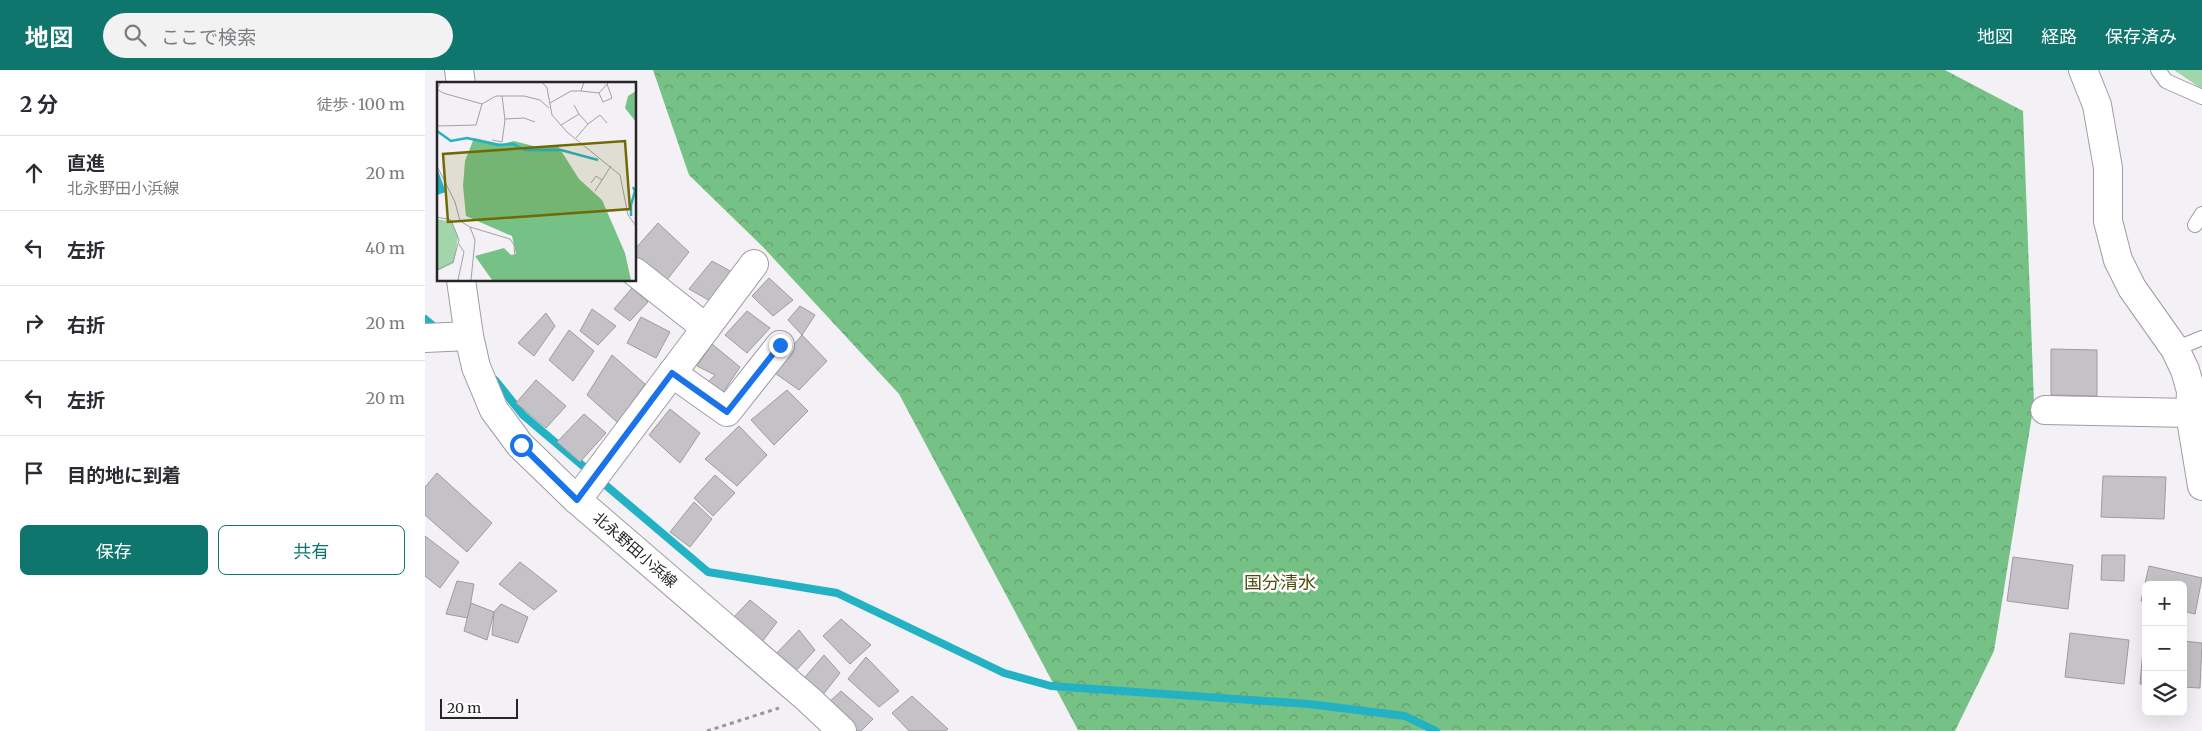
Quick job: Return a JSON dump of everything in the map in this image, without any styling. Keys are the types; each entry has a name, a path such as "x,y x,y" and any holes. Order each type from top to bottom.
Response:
{"street":[{"path":"2083,70 2097,105 2108,168 2108,221 2118,260 2132,288 2175,349 2185,370 2191,392 2191,413 2202,486"},
{"path":"580,495 754,264"},
{"path":"636,273 706,328"},
{"name":"北永野田小浜線","path":"461,281 469,336 476,367 494,410 521,445 580,495 842,731"},
{"path":"425,338 469,336"},
{"path":"672,373 727,412 780,345"},
{"path":"2045,410 2191,413"}],"lane":[{"path":"2159,70 2166,81 2202,97"},
{"path":"2175,349 2202,338"}],"path":[{"path":"707,731 808,699"}],"green space":[{"path":"653,70 1945,70 2023,111 2034,403 1994,651 1955,731 1078,730 899,394 763,247 689,175"},
{"path":"2174,70 2202,70 2202,89"}],"building":[{"path":"658,223 689,252 666,281 636,258 636,248"},
{"path":"712,261 732,272 712,302 689,289"},
{"path":"769,278 793,300 773,316 752,296"},
{"path":"632,288 648,302 630,321 614,309"},
{"path":"800,306 815,315 802,335 788,320"},
{"path":"592,309 616,326 598,345 580,331"},
{"path":"747,311 770,328 747,353 725,335"},
{"path":"546,313 555,326 534,356 518,343"},
{"path":"641,317 670,332 656,358 627,343"},
{"path":"569,330 594,351 573,381 549,360"},
{"path":"802,335 827,361 799,390 772,371"},
{"path":"712,344 740,367 720,397 706,384 715,375 697,366"},
{"path":"2051,349 2097,350 2097,396 2051,395"},
{"path":"612,355 645,384 618,423 587,395"},
{"path":"536,380 566,406 546,428 516,403"},
{"path":"787,390 808,411 774,445 751,420"},
{"path":"670,409 700,433 680,463 649,435"},
{"path":"584,414 606,433 580,462 557,442"},
{"path":"739,426 767,455 737,486 705,459"},
{"path":"437,473 492,523 467,552 425,515 425,487"},
{"path":"715,475 735,493 713,516 694,498"},
{"path":"2103,476 2166,477 2164,519 2101,517"},
{"path":"694,502 712,519 690,547 670,532"},
{"path":"425,536 459,562 440,588 425,576"},
{"path":"2102,555 2125,555 2124,581 2101,580"},
{"path":"2013,557 2073,565 2068,609 2007,601"},
{"path":"520,562 557,591 534,610 499,584"},
{"path":"2149,566 2202,578 2195,614 2187,612 2187,581 2146,581"},
{"path":"457,581 474,584 468,618 446,614"},
{"path":"750,600 777,622 759,646 732,619"},
{"path":"471,603 494,612 487,640 464,631"},
{"path":"501,604 528,617 518,643 492,635 494,612"},
{"path":"841,619 871,645 850,664 823,636"},
{"path":"799,630 815,650 791,676 773,657"},
{"path":"2070,633 2129,640 2124,684 2065,677"},
{"path":"2187,641 2202,643 2200,688 2187,687"},
{"path":"824,655 840,673 818,701 800,683"},
{"path":"866,657 899,691 879,707 848,679"},
{"path":"2142,661 2142,684 2140,684"},
{"path":"841,691 873,719 861,731 851,731 825,706"},
{"path":"912,696 948,729 945,731 909,731 892,713"}],"waterway":[{"path":"425,319 437,329"},
{"path":"495,380 523,415 708,572 837,593 1004,673 1051,686 1309,704 1405,716 1436,731"}],"district":[{"name":"国分清水","path":"1280,583"}],"route":[{"path":"521,445 577,500 672,373 727,412 780,345"}]}
